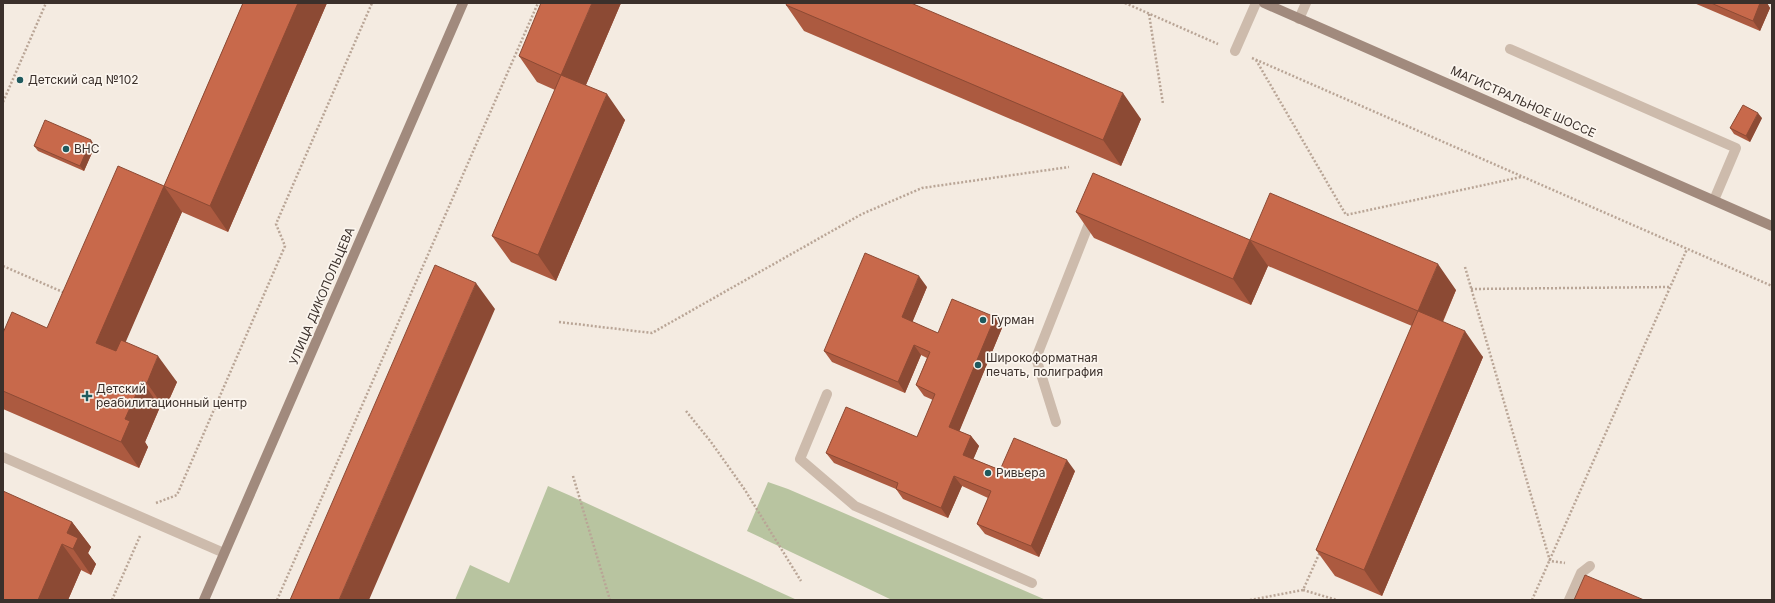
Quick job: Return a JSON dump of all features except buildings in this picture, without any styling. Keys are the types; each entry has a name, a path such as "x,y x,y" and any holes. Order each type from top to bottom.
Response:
{"main road":[{"name":"УЛИЦА ДИКОПОЛЬЦЕВА","path":"204,600 463,3"},
{"name":"МАГИСТРАЛЬНОЕ ШОССЕ","path":"1264,3 1772,226"}],"lane":[{"path":"1235,51 1256,3"},
{"path":"1299,19 1306,3"},
{"path":"1510,49 1736,148 1714,200"},
{"path":"1056,422 1036,358 1098,203"},
{"path":"827,394 800,459 855,506 1032,583"},
{"path":"3,457 224,553"},
{"path":"1569,600 1581,573 1590,566"}],"path":[{"path":"3,102 46,3"},
{"path":"177,495 285,246 276,224 372,3"},
{"path":"277,600 538,3"},
{"path":"1125,3 1772,286"},
{"path":"1149,14 1163,104"},
{"path":"1256,60 1346,215 1522,177"},
{"path":"559,322 652,332 862,214 922,188 1069,167"},
{"path":"1532,600 1687,249"},
{"path":"3,266 66,293"},
{"path":"1465,267 1550,560"},
{"path":"1472,289 1670,287"},
{"path":"686,411 711,442 745,490 801,581"},
{"path":"573,476 610,600"},
{"path":"112,600 147,520"},
{"path":"1303,590 1321,550"},
{"path":"1250,600 1303,590 1329,599 1337,600"}],"green space":[{"path":"768,482 788,489 1046,600 892,600 747,531"},
{"path":"548,486 797,600 455,600 470,565 509,583"}],"place":[{"name":"Детский сад №102","path":"20,80"},
{"name":"ВНС","path":"66,149"},
{"name":"Гурман","path":"983,320"},
{"name":"Широкоформатная печать, полиграфия","path":"978,365"},
{"name":"Детский реабилитационный центр","path":"87,396"},
{"name":"Ривьера","path":"988,473"}]}
